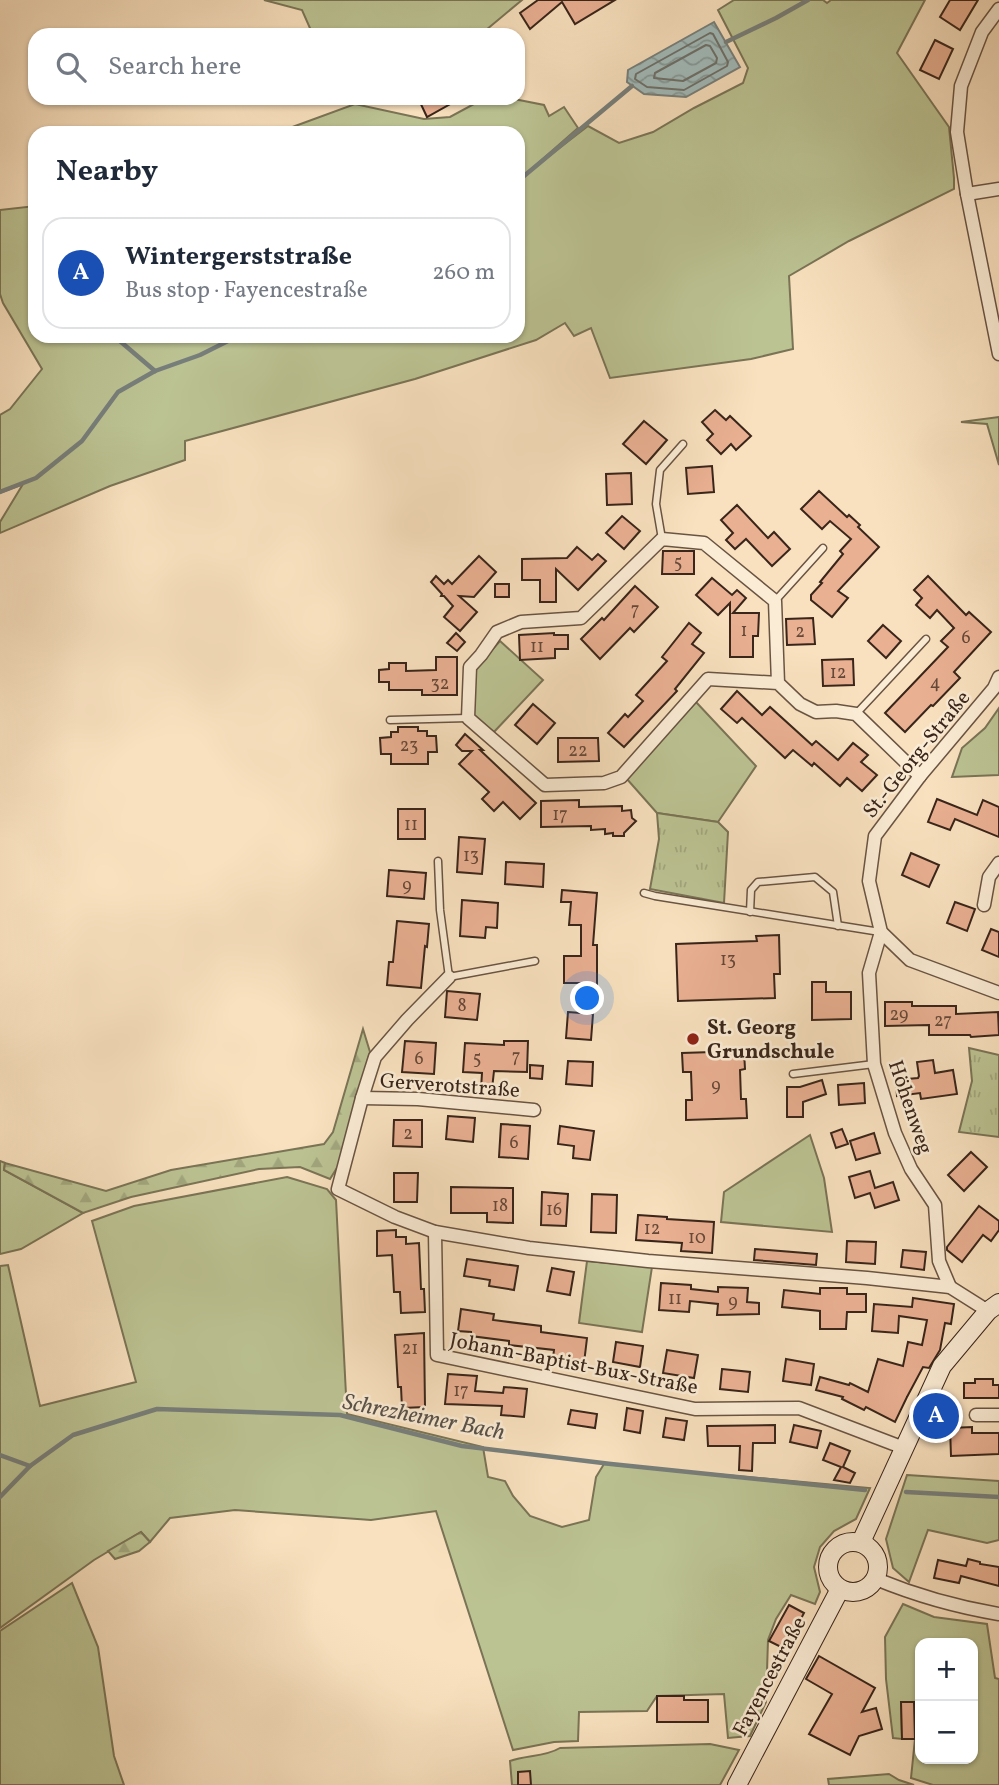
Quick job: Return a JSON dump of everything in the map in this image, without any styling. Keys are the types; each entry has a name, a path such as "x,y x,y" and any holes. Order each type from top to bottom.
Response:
{"street":[{"path":"999,9 982,32 961,86 957,132 999,354"},
{"path":"967,194 999,189"},
{"path":"778,683 775,601 704,543 662,539 581,618 521,622 497,632 470,667 468,718 545,785 604,783 621,776 708,679 778,683 800,704 816,712 856,714 920,776"},
{"name":"St.-Georg-Straße","path":"881,932 869,881 875,836 920,776 994,688 999,677"},
{"path":"984,905 989,877 999,863"},
{"path":"881,932 910,960 999,993"},
{"name":"Höhenweg","path":"881,932 869,973 874,1064 895,1133 911,1169 935,1205 939,1261 950,1287"},
{"path":"449,977 376,1057 362,1098 338,1189 395,1217 435,1232 529,1248 648,1261 950,1287 993,1307 942,1366 861,1542"},
{"name":"Gerverotstraße","path":"362,1098 418,1099 534,1110"},
{"name":"Johann-Baptist-Bux-Straße","path":"435,1232 437,1355 695,1409 799,1408 904,1448"},
{"path":"976,1415 999,1415"},
{"path":"845,1542 861,1542 874,1551 877,1558 879,1565 876,1579 864,1590 848,1592 840,1589 830,1576 828,1560 838,1546 845,1542"},
{"path":"876,1579 903,1591 999,1614"},
{"name":"Fayencestraße","path":"737,1785 840,1589"}],"lane":[{"path":"662,539 656,503 660,471 683,443"},
{"path":"775,601 823,548"},
{"path":"856,714 926,639"},
{"path":"390,720 468,718"},
{"path":"438,861 440,910 449,977 535,961"},
{"path":"750,912 751,890 758,882 815,877 833,892 838,926"},
{"path":"644,893 881,932"},
{"path":"793,1074 874,1064"}],"green space":[{"path":"264,0 522,0 488,28 310,28 302,10"},
{"path":"734,0 823,0 827,3 831,0 925,0 897,53 949,127 954,189 849,241 789,276 793,349 751,359 610,378 591,328 574,336 565,323 536,340 415,379 185,441 185,460 110,486 0,533 0,522 23,484 0,493 0,415 10,409 42,369 0,294 0,210 28,207 28,343 525,343 525,126 295,126 352,105 424,119 450,117 472,105 525,105 525,101 544,105 549,116 564,107 578,128 527,173 588,126 619,143 653,132 743,83 748,68 718,10"},
{"path":"999,417 999,465 987,424 961,422"},
{"path":"500,641 543,680 493,733 473,716 475,669"},
{"path":"696,702 756,766 718,822 657,813 626,778"},
{"path":"999,708 999,775 952,777 962,748 985,728"},
{"path":"657,813 718,822 728,832 724,903 650,889 659,839"},
{"path":"363,1029 370,1052 340,1163 330,1179 300,1167 259,1169 131,1197 83,1213 4,1170 5,1163 106,1191 171,1170 324,1144 333,1132"},
{"path":"969,1048 999,1055 999,1137 959,1132 972,1081"},
{"path":"810,1135 824,1178 832,1232 721,1222 724,1192"},
{"path":"0,1161 5,1163 4,1170 83,1213 21,1249 0,1254"},
{"path":"287,1177 327,1189 336,1200 347,1414 483,1447 488,1477 505,1481 513,1496 530,1516 562,1527 589,1520 596,1477 604,1464 870,1488 856,1519 834,1531 820,1547 814,1567 820,1592 815,1604 791,1595 776,1619 768,1640 766,1702 750,1736 728,1738 724,1694 657,1696 647,1711 579,1712 578,1741 554,1742 513,1750 436,1511 371,1520 235,1510 170,1518 150,1542 141,1532 94,1560 0,1628 0,1266 8,1265 40,1406 136,1382 92,1221 134,1206"},
{"path":"587,1261 652,1267 642,1332 579,1323"},
{"path":"907,1475 999,1481 999,1540 987,1543 928,1530 909,1582 893,1568 886,1539"},
{"path":"141,1532 150,1542 139,1551 115,1559 108,1551"},
{"path":"72,1583 98,1647 114,1756 124,1785 0,1785 0,1631"},
{"path":"903,1604 934,1617 987,1624 995,1678 999,1679 999,1785 933,1785 911,1778 915,1739 914,1702 901,1702 902,1739 893,1738 886,1679 885,1637"},
{"path":"710,1744 739,1750 720,1785 512,1785 510,1761 560,1748"},
{"path":"889,1774 914,1785 829,1785 828,1779"}],"water":[{"path":"714,22 740,67 686,97 644,94 627,82 628,70"}],"building":[{"path":"538,0 615,0 575,24 562,2 530,29 520,13"},
{"path":"950,0 978,0 960,30 940,17"},
{"path":"935,40 953,49 939,79 920,70"},
{"path":"421,105 448,105 427,117"},
{"path":"715,410 726,420 730,416 751,436 736,450 731,444 721,454 707,440 713,434 702,422"},
{"path":"644,421 667,440 646,464 623,444"},
{"path":"712,466 714,492 688,494 686,468"},
{"path":"631,473 632,504 607,505 606,474"},
{"path":"819,491 847,517 849,515 860,525 858,527 879,547 838,591 848,598 832,617 811,600 811,595 843,554 840,551 851,539 830,521 822,529 801,509"},
{"path":"737,505 768,538 774,532 790,549 772,566 746,539 735,549 726,540 733,533 721,520"},
{"path":"622,516 640,531 624,549 606,533"},
{"path":"577,547 592,560 598,554 606,561 578,590 556,569 556,602 540,602 540,580 522,580 522,559 567,558"},
{"path":"663,551 694,551 694,574 662,574"},
{"path":"479,556 496,572 474,597 459,596 477,612 460,631 444,617 453,606 431,582 436,576 444,584 448,580 452,584"},
{"path":"928,576 966,615 969,612 991,632 954,672 960,678 905,732 885,713 948,647 941,641 954,628 937,610 930,618 916,605 922,598 914,590"},
{"path":"712,578 732,595 737,590 746,598 733,613 759,613 758,636 753,636 753,657 730,657 730,603 718,615 696,595"},
{"path":"495,584 509,584 509,597 495,597"},
{"path":"635,586 658,607 634,632 630,628 600,659 581,639 602,618 604,620"},
{"path":"813,618 815,644 787,645 786,619"},
{"path":"689,623 701,633 692,644 704,653 675,689 677,691 624,747 608,733 625,714 628,717 643,701 636,695 667,661 662,657"},
{"path":"883,625 901,641 886,658 868,641"},
{"path":"456,633 465,642 457,651 447,643"},
{"path":"519,635 568,635 568,649 555,649 555,658 520,660"},
{"path":"436,657 457,657 457,695 422,695 422,690 389,690 389,682 379,682 379,670 389,669 389,663 406,663 406,671 436,670"},
{"path":"853,659 854,685 823,686 822,660"},
{"path":"737,691 762,715 770,707 812,745 816,741 838,760 853,743 868,755 861,762 877,775 862,791 847,778 840,786 814,763 812,766 793,750 785,758 742,718 737,723 721,709"},
{"path":"533,704 555,723 537,744 515,725"},
{"path":"398,727 418,727 418,731 427,731 427,736 436,736 437,752 428,752 428,764 391,764 391,754 381,754 380,738 391,737 391,732 398,732"},
{"path":"465,734 536,803 520,819 503,802 494,811 482,799 489,792 459,764 472,751 462,751 456,745"},
{"path":"558,738 598,738 599,761 558,762"},
{"path":"937,799 977,815 983,800 999,807 999,837 955,819 950,830 928,822"},
{"path":"579,800 579,807 622,806 622,811 631,810 632,818 636,821 624,836 605,834 605,829 591,830 591,826 541,827 541,801"},
{"path":"398,809 425,809 425,839 398,839"},
{"path":"459,837 485,839 482,874 457,872"},
{"path":"911,853 939,865 929,887 902,875"},
{"path":"506,862 544,864 543,887 505,884"},
{"path":"389,870 426,873 424,899 387,896"},
{"path":"562,890 597,893 593,945 597,945 597,992 580,992 581,983 564,983 564,956 581,956 581,925 569,925 571,902 561,902"},
{"path":"462,900 498,903 497,928 486,927 485,938 460,936"},
{"path":"955,902 975,909 967,931 947,923"},
{"path":"397,921 429,924 421,988 387,985 389,962 393,962"},
{"path":"991,929 999,932 999,957 982,950"},
{"path":"779,935 780,974 774,974 775,998 678,1001 676,944 757,941 756,936"},
{"path":"812,982 826,982 826,992 851,992 851,1019 812,1020"},
{"path":"447,991 480,994 477,1020 445,1017"},
{"path":"885,1002 912,1002 912,1006 956,1006 956,1014 998,1012 999,1035 929,1035 929,1025 885,1026"},
{"path":"568,1012 593,1014 591,1040 566,1038"},
{"path":"405,1041 436,1043 434,1074 402,1072"},
{"path":"504,1041 528,1041 527,1072 494,1071 492,1089 481,1089 482,1073 463,1072 465,1043 504,1045"},
{"path":"744,1051 745,1069 740,1070 741,1099 746,1099 747,1118 686,1120 686,1100 692,1100 691,1072 683,1072 682,1053"},
{"path":"933,1060 935,1073 953,1070 957,1094 921,1099 920,1093 897,1096 896,1080 918,1078 917,1062"},
{"path":"568,1061 593,1062 592,1086 566,1084"},
{"path":"530,1065 543,1066 542,1079 530,1078"},
{"path":"822,1080 826,1094 803,1102 803,1117 787,1117 787,1087 800,1087"},
{"path":"864,1083 865,1103 839,1105 838,1085"},
{"path":"448,1116 475,1118 473,1142 446,1139"},
{"path":"394,1120 422,1120 422,1147 393,1146"},
{"path":"501,1124 530,1126 528,1159 499,1157"},
{"path":"560,1126 594,1131 590,1160 573,1158 574,1146 558,1144"},
{"path":"842,1129 848,1144 836,1148 831,1133"},
{"path":"874,1133 880,1153 856,1160 850,1141"},
{"path":"971,1152 987,1167 964,1191 948,1175"},
{"path":"870,1171 875,1188 893,1182 899,1200 875,1208 870,1193 855,1198 849,1177"},
{"path":"394,1173 418,1173 417,1202 394,1202"},
{"path":"451,1187 513,1188 513,1223 487,1222 487,1213 451,1213"},
{"path":"542,1192 568,1194 566,1226 541,1225"},
{"path":"592,1194 617,1195 616,1233 591,1232"},
{"path":"979,1206 999,1221 999,1230 991,1241 983,1235 962,1262 947,1250 947,1247"},
{"path":"638,1215 714,1222 712,1253 681,1251 682,1243 636,1240"},
{"path":"396,1230 396,1237 406,1237 406,1244 419,1243 425,1312 401,1313 400,1292 394,1292 392,1255 377,1256 377,1231"},
{"path":"847,1241 876,1242 875,1264 846,1262"},
{"path":"755,1249 817,1254 816,1265 754,1260"},
{"path":"903,1250 926,1252 924,1270 901,1267"},
{"path":"467,1259 518,1266 514,1290 489,1286 490,1280 464,1276"},
{"path":"552,1268 574,1272 570,1295 547,1291"},
{"path":"661,1283 691,1285 691,1289 718,1292 718,1287 748,1288 747,1302 759,1303 759,1314 717,1315 718,1304 690,1301 689,1312 659,1310"},
{"path":"820,1288 847,1288 847,1294 866,1294 866,1312 847,1312 846,1329 820,1329 820,1311 782,1307 784,1290 820,1294"},
{"path":"913,1298 954,1304 951,1324 945,1323 940,1350 929,1368 923,1367 895,1422 866,1407 864,1410 842,1399 843,1397 816,1390 820,1377 849,1385 850,1383 868,1392 878,1359 903,1366 908,1342 922,1345 927,1320 899,1316 898,1333 872,1331 874,1304 912,1307"},
{"path":"461,1309 494,1314 493,1320 541,1326 541,1332 587,1338 584,1363 553,1358 554,1350 509,1345 509,1341 471,1336 471,1332 458,1331"},
{"path":"424,1333 425,1407 402,1408 395,1335"},
{"path":"616,1342 643,1346 640,1367 613,1362"},
{"path":"667,1350 698,1355 694,1378 663,1373"},
{"path":"786,1359 814,1364 811,1385 783,1381"},
{"path":"722,1369 750,1372 748,1392 720,1389"},
{"path":"448,1374 477,1376 475,1391 503,1393 504,1387 527,1389 524,1417 501,1415 502,1406 445,1404"},
{"path":"975,1379 993,1379 993,1385 999,1385 999,1398 964,1398 964,1383 975,1383"},
{"path":"627,1408 643,1411 640,1433 624,1430"},
{"path":"571,1410 597,1414 595,1428 568,1424"},
{"path":"666,1418 687,1421 684,1440 663,1437"},
{"path":"775,1425 775,1443 753,1443 752,1471 739,1470 740,1446 708,1446 707,1426"},
{"path":"794,1425 821,1431 817,1448 790,1442"},
{"path":"972,1427 972,1433 999,1433 999,1454 951,1456 950,1428"},
{"path":"830,1443 850,1451 843,1467 855,1473 850,1483 834,1480 841,1467 823,1460"},
{"path":"968,1559 999,1567 999,1586 961,1576 959,1583 934,1578 938,1560 966,1566"},
{"path":"789,1605 804,1613 785,1649 769,1641"},
{"path":"819,1656 875,1688 862,1712 876,1708 882,1729 859,1736 850,1755 809,1734 832,1694 806,1679"},
{"path":"657,1696 684,1696 684,1700 708,1700 708,1722 657,1722"},
{"path":"901,1702 914,1702 915,1739 902,1739"},
{"path":"530,1771 531,1785 518,1785 518,1772"}],"waterway":[{"path":"726,42 808,0"},
{"path":"525,175 632,86"},
{"path":"122,343 155,371"},
{"path":"0,492 36,478 82,441 118,392 155,371 224,343"},
{"name":"Schrezheimer Bach","path":"0,1497 30,1466 73,1435 157,1409 340,1415 462,1446 865,1490"},
{"path":"0,1455 30,1466"},
{"name":"Schrezheimer Bach","path":"906,1492 999,1497"}],"place":[{"name":"St. Georg Grundschule","path":"693,1039"},
{"name":"Wintergerststraße","path":"936,1416"}]}
